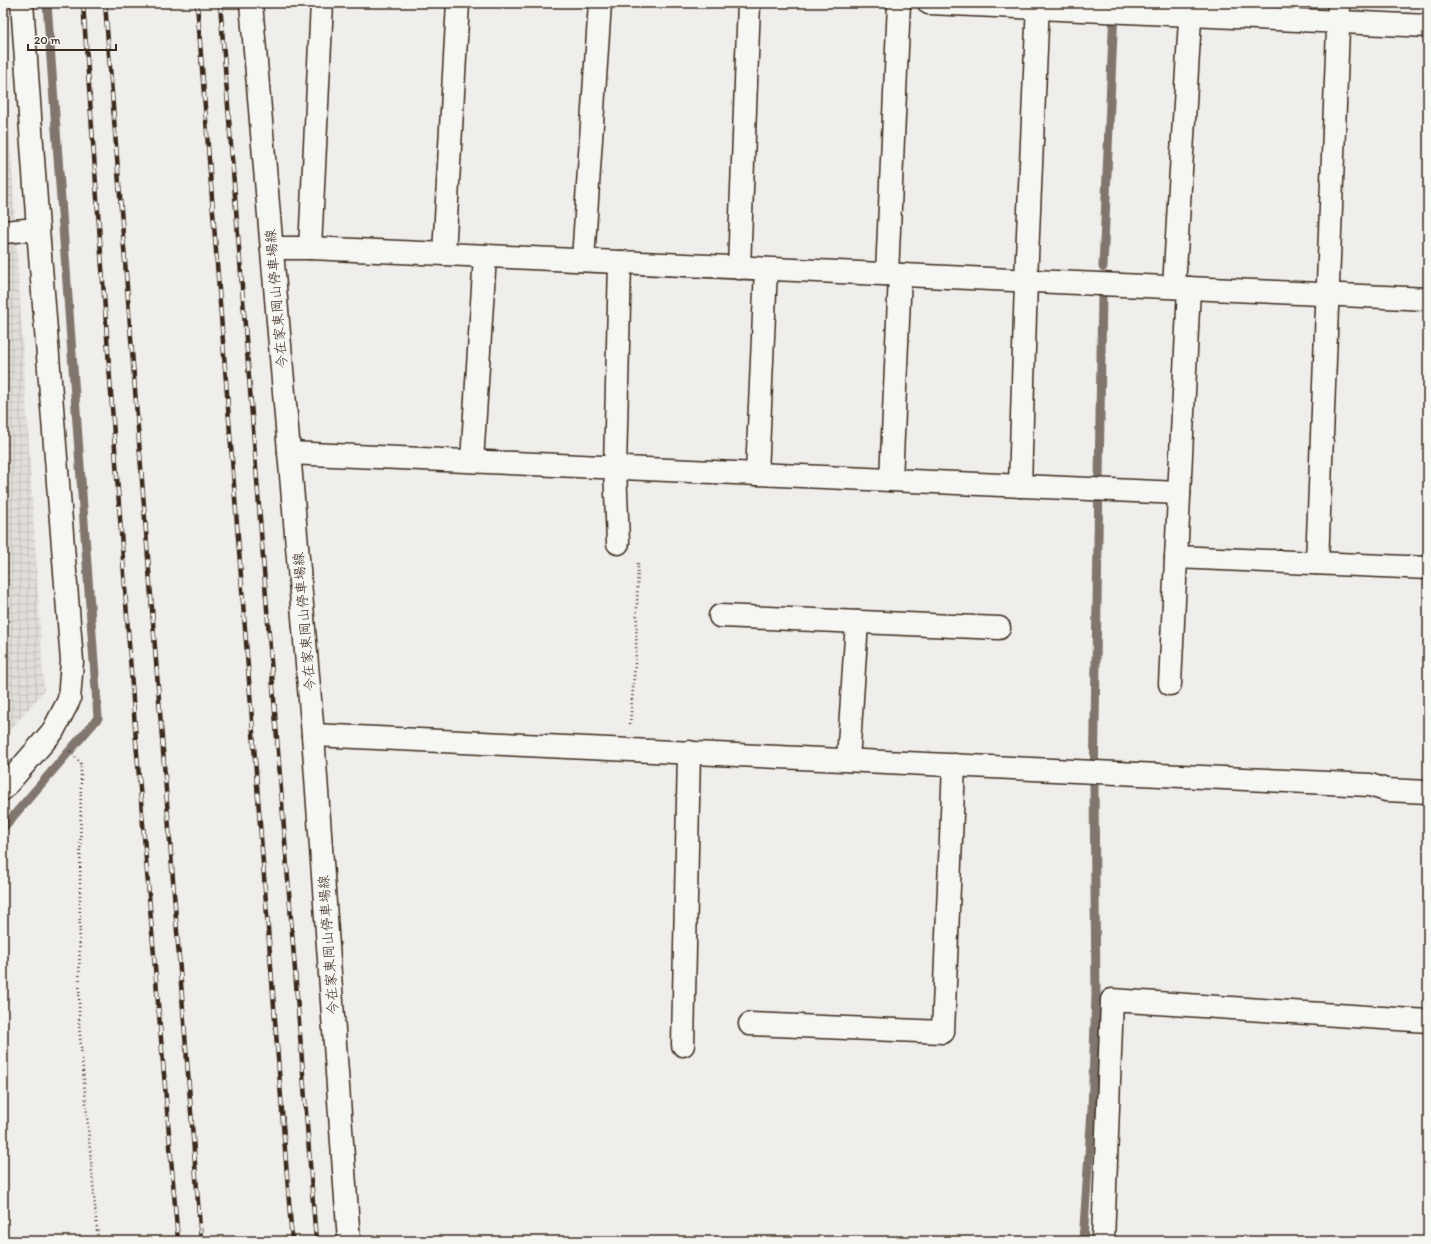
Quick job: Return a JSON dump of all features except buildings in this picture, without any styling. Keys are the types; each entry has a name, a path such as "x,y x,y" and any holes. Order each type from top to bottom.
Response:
{"street":[{"path":"3,788 53,731 69,700 72,661 22,3"},
{"name":"今在家東岡山停車場線","path":"251,3 313,735 349,1241"},
{"path":"310,248 322,3"},
{"path":"444,254 458,3"},
{"path":"583,260 600,3"},
{"path":"739,268 749,3"},
{"path":"891,480 899,3"},
{"path":"929,3 1038,6 1114,12 1191,9 1339,13 1428,26"},
{"path":"1020,486 1026,280 1038,6"},
{"path":"1170,684 1178,493 1182,287 1191,9"},
{"path":"1317,563 1339,13"},
{"path":"3,232 38,229"},
{"path":"272,248 310,248 583,260 1428,299"},
{"path":"472,461 485,256"},
{"path":"618,543 615,468 620,262"},
{"path":"757,474 766,269"},
{"path":"290,453 1178,493"},
{"path":"1176,557 1428,568"},
{"path":"720,616 999,628"},
{"path":"848,760 857,622"},
{"path":"313,735 1370,785 1386,790 1428,792"},
{"path":"683,1045 689,752"},
{"path":"750,1024 943,1032 954,765"},
{"path":"1103,1241 1112,1000 1428,1021"}],"path":[{"path":"618,543 638,548 636,653 628,749"},
{"path":"77,758 81,764 79,1024 98,1241"}],"shaded area":[{"path":"3,26 44,691 3,738"}],"waterway":[{"path":"3,828 98,718 47,3"},
{"path":"1103,267 1114,10"},
{"path":"1083,1241 1092,1110 1096,995 1094,786 1102,295"}],"railway":[{"path":"83,3 136,741 178,1241"},
{"path":"105,3 201,1241"},
{"path":"197,3 292,1241"},
{"path":"220,3 316,1241"}]}
